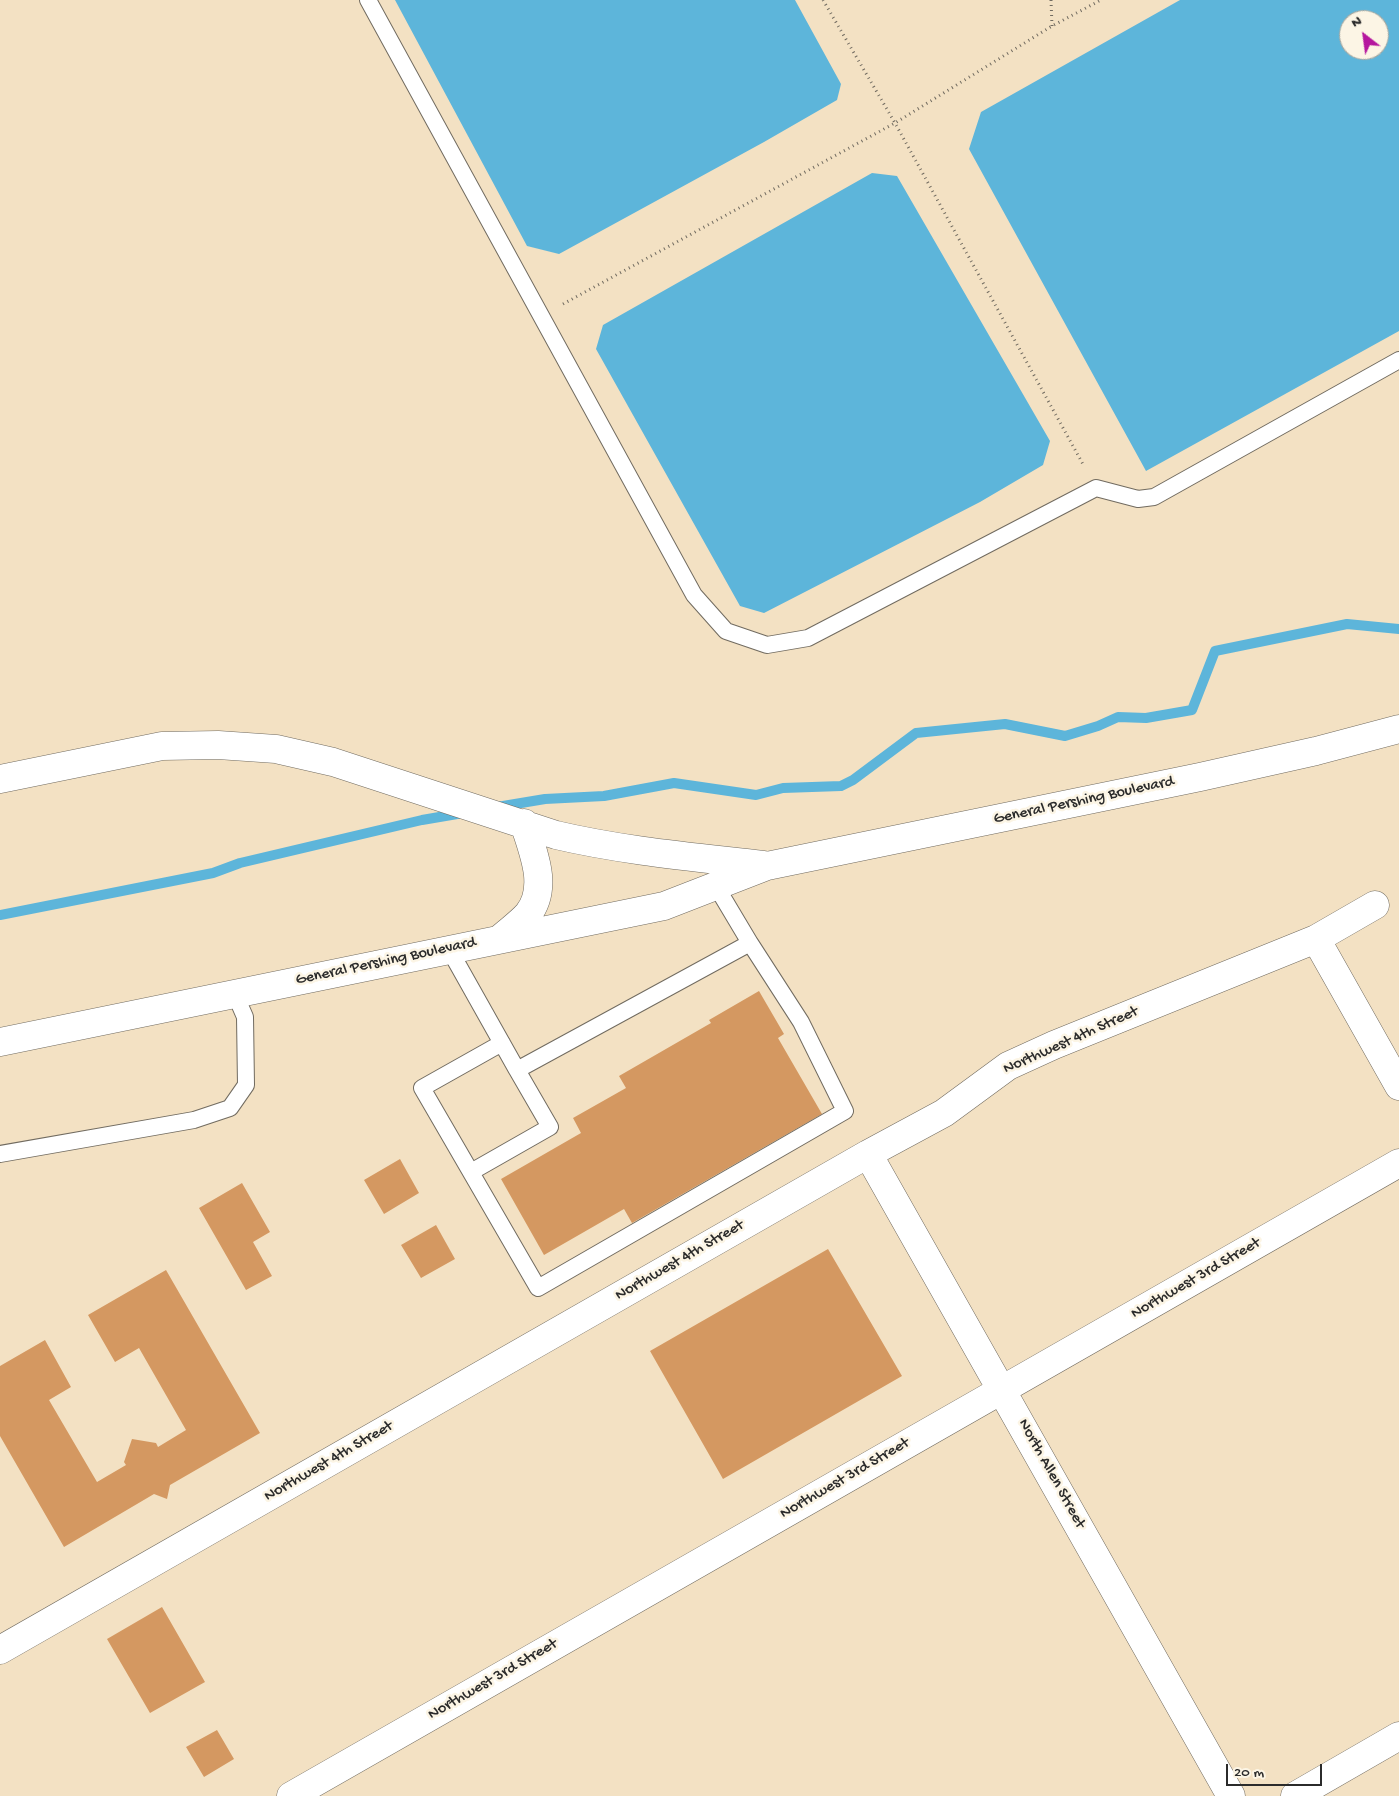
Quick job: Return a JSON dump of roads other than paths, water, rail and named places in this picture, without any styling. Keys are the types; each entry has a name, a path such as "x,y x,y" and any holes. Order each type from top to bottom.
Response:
{"street":[{"name":"General Pershing Boulevard","path":"0,1042 664,906 767,866 1316,752 1399,729"},
{"name":"General Pershing Boulevard","path":"0,779 162,746 218,745 276,749 333,762 556,835 594,844 767,866"},
{"path":"501,938 527,915 535,901 538,887 538,873 524,823"},
{"name":"Northwest 4th Street","path":"0,1650 868,1154 944,1113 1008,1066 1054,1045 1316,939 1375,905"},
{"path":"1316,939 1399,1086"},
{"name":"North Allen Street","path":"868,1154 1003,1389 1232,1796"},
{"name":"Northwest 3rd Street","path":"290,1796 1399,1163"},
{"path":"1295,1796 1399,1736"}],"lane":[{"path":"368,0 694,595 726,631 767,645 808,638 1096,488 1138,499 1154,497 1399,360"},
{"path":"502,1043 422,1088 538,1288 845,1111 801,1022 716,886"},
{"path":"517,1070 750,943"},
{"path":"449,949 550,1127 471,1172"},
{"path":"0,1154 194,1120 230,1108 246,1085 245,1017 235,994"}],"water":[{"path":"395,0 795,0 841,84 837,100 559,254 527,246"},
{"path":"1180,0 1399,0 1399,331 1146,471 969,149 981,112"},
{"path":"872,173 897,176 1050,441 1043,465 980,502 764,613 740,606 596,349 603,325"}],"waterway":[{"path":"497,807 545,799 604,796 674,783 756,795 783,788 841,786 853,780 916,733 1005,724 1065,736 1098,726 1118,717 1146,718 1192,710 1215,651 1347,624 1399,629"},
{"path":"0,915 213,873 240,863 422,820 463,813"}]}
